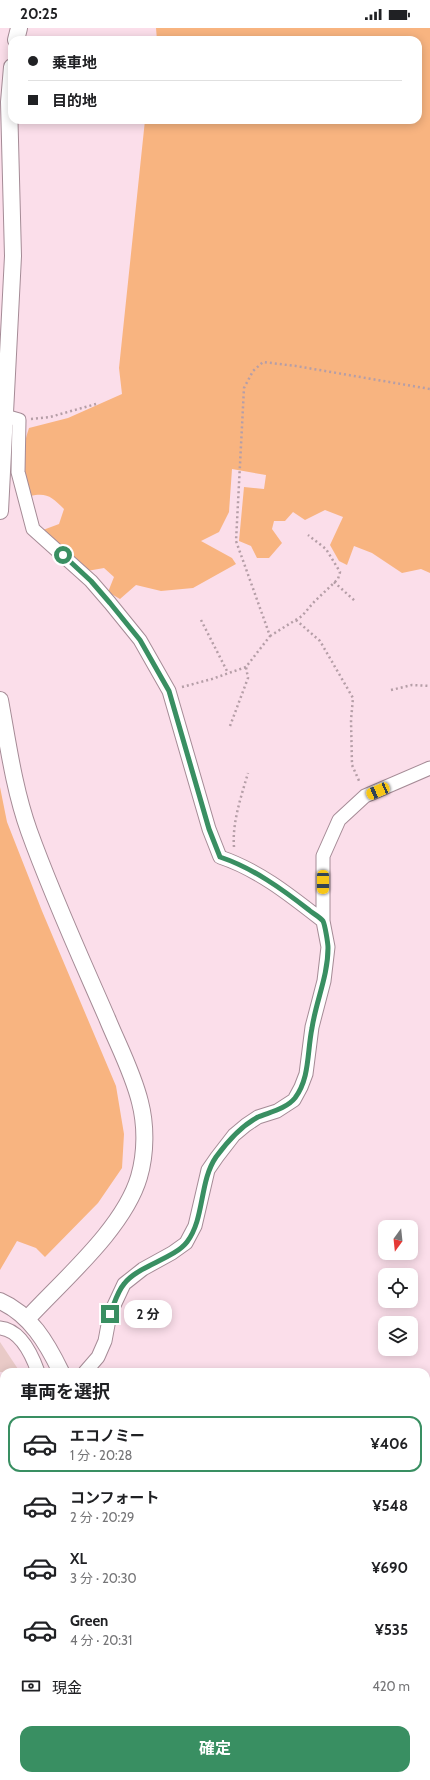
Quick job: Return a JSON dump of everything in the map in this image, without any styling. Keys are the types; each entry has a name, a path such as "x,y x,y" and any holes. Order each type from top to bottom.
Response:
{"street":[{"path":"10,124 13,256 12,418 18,472 33,529 91,581 140,640 169,691 209,829 220,857 234,862 284,890 323,921"},
{"path":"0,511 12,418"},
{"path":"0,700 16,790 28,829 128,1068 140,1102 144,1145 139,1177 124,1210 108,1233 27,1319"},
{"path":"88,1368 98,1357 105,1341 110,1314 124,1284 143,1269 172,1253 186,1243 195,1226 208,1170 217,1157 234,1135 246,1125 258,1117 276,1111 294,1100 301,1088 306,1074 312,1027 324,981 328,947 323,921 323,856 339,820 366,796 430,768"},
{"path":"0,1301 12,1306 27,1319 52,1354 59,1368"},
{"path":"0,1328 10,1331 23,1343 33,1357 37,1368"}],"path":[{"path":"270,636 236,541 244,388 253,372 263,362 408,384 430,389"},
{"path":"12,418 50,417 96,404"},
{"path":"169,691 246,667 270,636 302,616 338,579 340,572 326,549 308,535"},
{"path":"334,582 355,601"},
{"path":"201,620 228,673"},
{"path":"296,620 320,641 353,698 351,720 352,765 366,796"},
{"path":"230,726 248,678 246,667"},
{"path":"391,690 412,685 430,686"},
{"path":"234,862 233,835 241,794 248,773"}],"shaded area":[{"path":"156,28 430,28 430,573 421,569 402,573 372,553 354,546 347,565 339,561 330,545 343,517 325,510 305,520 293,512 285,521 274,521 272,529 282,543 269,558 257,558 251,546 239,541 244,487 264,489 266,475 232,469 229,512 219,532 201,541 232,558 236,564 193,588 161,591 136,585 120,599 108,592 114,577 104,568 87,571 43,530 59,524 64,509 49,496 30,496 24,470 24,446 29,428 68,418 122,394 119,368 145,124 422,124 422,36 157,36"},
{"path":"0,787 7,822 42,911 116,1086 124,1134 122,1168 98,1203 45,1257 36,1248 17,1241 0,1270"}],"building":[{"path":"0,1342 17,1368 0,1368"}],"route":[{"path":"63,555 91,581 140,640 169,691 209,829 220,857 234,862 284,890 323,921 328,947 324,981 312,1027 306,1074 301,1088 294,1100 276,1111 258,1117 234,1135 208,1170 195,1226 186,1243 172,1253 143,1269 124,1284 110,1314"}]}
